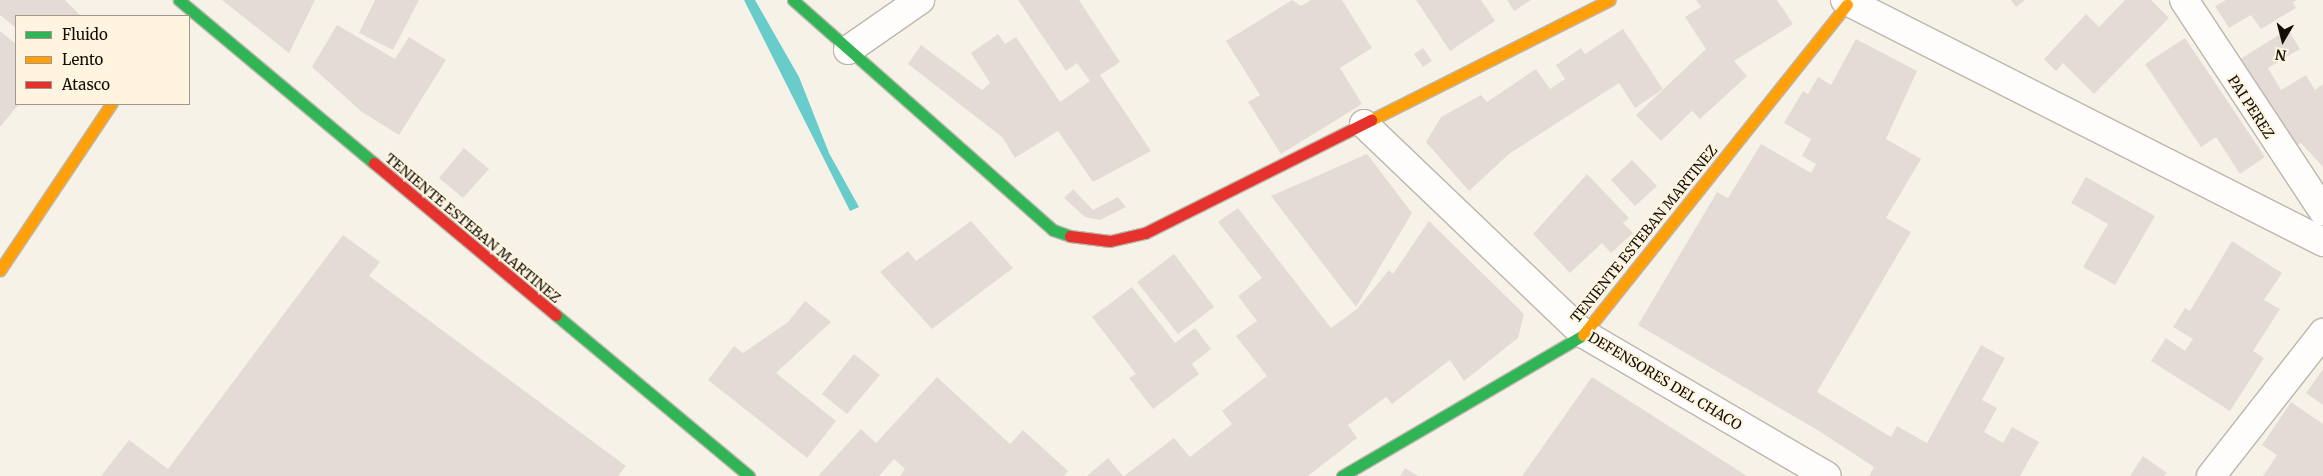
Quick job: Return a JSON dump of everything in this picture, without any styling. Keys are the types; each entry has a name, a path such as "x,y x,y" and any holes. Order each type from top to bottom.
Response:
{"street":[{"path":"793,0 1053,230 1074,238 1110,241 1145,233 1610,0"},
{"path":"848,50 920,0"},
{"name":"PAI PEREZ","path":"2184,0 2323,211"},
{"name":"TENIENTE ESTEBAN MARTINEZ","path":"178,2 749,476"},
{"path":"1846,2 2323,242"},
{"name":"TENIENTE ESTEBAN MARTINEZ","path":"1342,476 1584,334 1846,2"},
{"path":"0,270 110,105"},
{"name":"DEFENSORES DEL CHACO","path":"1364,124 1584,334 1827,476"},
{"path":"2211,476 2323,333"}],"water":[{"path":"744,0 755,0 799,77 829,153 859,207 850,211"}],"building":[{"path":"0,0 65,0 80,15 15,15 15,27 0,15"},
{"path":"222,0 315,0 289,53"},
{"path":"375,0 419,0 393,50 359,33"},
{"path":"1018,0 1079,0 1120,62 1100,75 1151,151 1093,182 1058,131 1015,158 1002,137 908,64 921,45 982,90 990,83 971,53 998,34 1005,44 1016,37 1060,102 1090,81 1077,63 1066,71"},
{"path":"1292,0 1301,6 1311,0 1342,0 1372,48 1340,68 1362,104 1281,154 1248,102 1260,95 1226,41"},
{"path":"1416,0 1481,0 1495,21 1450,51"},
{"path":"1507,0 1531,0 1514,11"},
{"path":"1696,0 1777,0 1793,24 1734,61 1747,76 1700,119 1692,111 1661,141 1636,115 1706,49 1685,17 1701,7"},
{"path":"2011,0 2025,0 2016,7"},
{"path":"2125,0 2151,0 2169,18 2094,94 2063,63 2056,71 2044,59 2086,14 2099,27"},
{"path":"2226,0 2297,0 2293,2 2296,8 2261,29 2251,15 2229,28 2215,6"},
{"path":"337,25 395,59 409,37 446,60 399,135 362,112 312,67"},
{"path":"1623,29 1663,89 1635,108 1619,83 1509,154 1469,191 1426,142 1441,117 1481,95 1487,102 1536,69 1550,89 1565,79 1556,65 1581,48 1585,54"},
{"path":"2288,29 2300,49 2268,68 2281,90 2306,75 2315,90 2323,84 2323,167 2301,143 2288,151 2234,63"},
{"path":"0,31 15,43 15,105 18,105 0,127"},
{"path":"2185,38 2265,157 2240,174 2216,137 2201,147 2145,64"},
{"path":"1856,39 1917,71 1886,139 1921,159 1886,218 1911,232 1817,392 1891,437 1897,426 1927,443 1981,345 2005,358 1982,400 1997,408 1984,432 2003,443 2012,427 2039,442 2020,476 1869,476 1874,467 1819,431 1638,325 1717,192 1728,198 1761,144 1811,173 1816,164 1802,156 1811,139 1784,123 1803,91 1808,94 1818,77 1831,85"},
{"path":"1423,48 1432,61 1423,67 1414,54"},
{"path":"464,148 489,169 463,198 439,178"},
{"path":"1367,154 1412,213 1356,307 1271,196"},
{"path":"1632,160 1657,186 1635,206 1611,180"},
{"path":"1587,174 1629,218 1623,223 1633,233 1611,253 1602,243 1570,273 1533,234"},
{"path":"2086,177 2155,216 2115,285 2083,267 2108,224 2071,203"},
{"path":"1073,189 1093,210 1118,197 1126,207 1100,220 1085,217 1064,198"},
{"path":"1238,208 1331,328 1357,309 1389,270 1393,274 1429,221 1524,314 1518,338 1464,381 1450,360 1392,404 1386,397 1348,425 1357,438 1308,476 1124,476 1174,438 1190,457 1232,424 1222,411 1267,376 1236,336 1257,321 1238,296 1262,278 1218,222"},
{"path":"971,221 1013,268 932,329 880,272 908,251 916,261"},
{"path":"343,235 380,262 369,276 626,466 618,476 101,476 129,440 168,469"},
{"path":"2232,241 2282,273 2264,300 2280,309 2253,351 2264,358 2230,411 2151,361 2166,338 2185,351 2193,339 2173,327 2185,308 2190,311"},
{"path":"1174,254 1214,307 1178,334 1137,282"},
{"path":"1132,287 1175,343 1195,328 1211,349 1192,364 1199,374 1153,409 1129,378 1136,374 1092,317"},
{"path":"805,301 831,322 776,373 836,421 807,458 708,380 734,346 743,353 788,322"},
{"path":"854,354 880,375 847,414 822,394"},
{"path":"2323,369 2323,405 2306,393"},
{"path":"937,377 1010,444 1023,430 1068,471 1064,476 900,476 905,469 894,459 879,476 818,476 861,429 876,443"},
{"path":"1592,377 1747,476 1522,476"},
{"path":"2291,402 2323,424 2323,476 2263,476 2277,455 2262,445"},
{"path":"2143,456 2167,473 2164,476 2130,476"},
{"path":"1108,458 1123,476 1087,476"},
{"path":"1405,468 1418,476 1400,476"}],"traffic: fast":[{"path":"179,0 374,163"},
{"path":"793,0 1053,230 1070,236"},
{"path":"556,315 749,476"},
{"path":"1342,476 1583,335"}],"traffic: slow":[{"path":"1371,120 1610,0"},
{"path":"1583,335 1847,4"},
{"path":"0,270 110,105"}],"traffic: jam":[{"path":"1070,236 1110,241 1145,233 1371,120"},
{"path":"374,163 556,315"}]}
